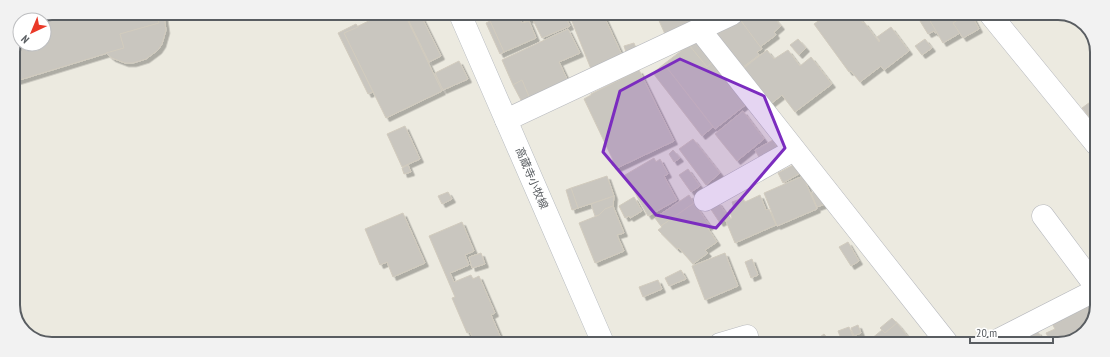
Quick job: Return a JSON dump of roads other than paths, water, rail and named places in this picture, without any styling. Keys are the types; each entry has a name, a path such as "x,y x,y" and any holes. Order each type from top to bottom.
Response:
{"street":[{"name":"高蔵寺小牧線","path":"463,20 600,337"},
{"path":"506,120 720,20"},
{"path":"995,20 1090,137"},
{"path":"700,30 942,337"},
{"path":"705,200 794,150"},
{"path":"1043,216 1090,280"},
{"path":"1003,337 1090,291"}]}
